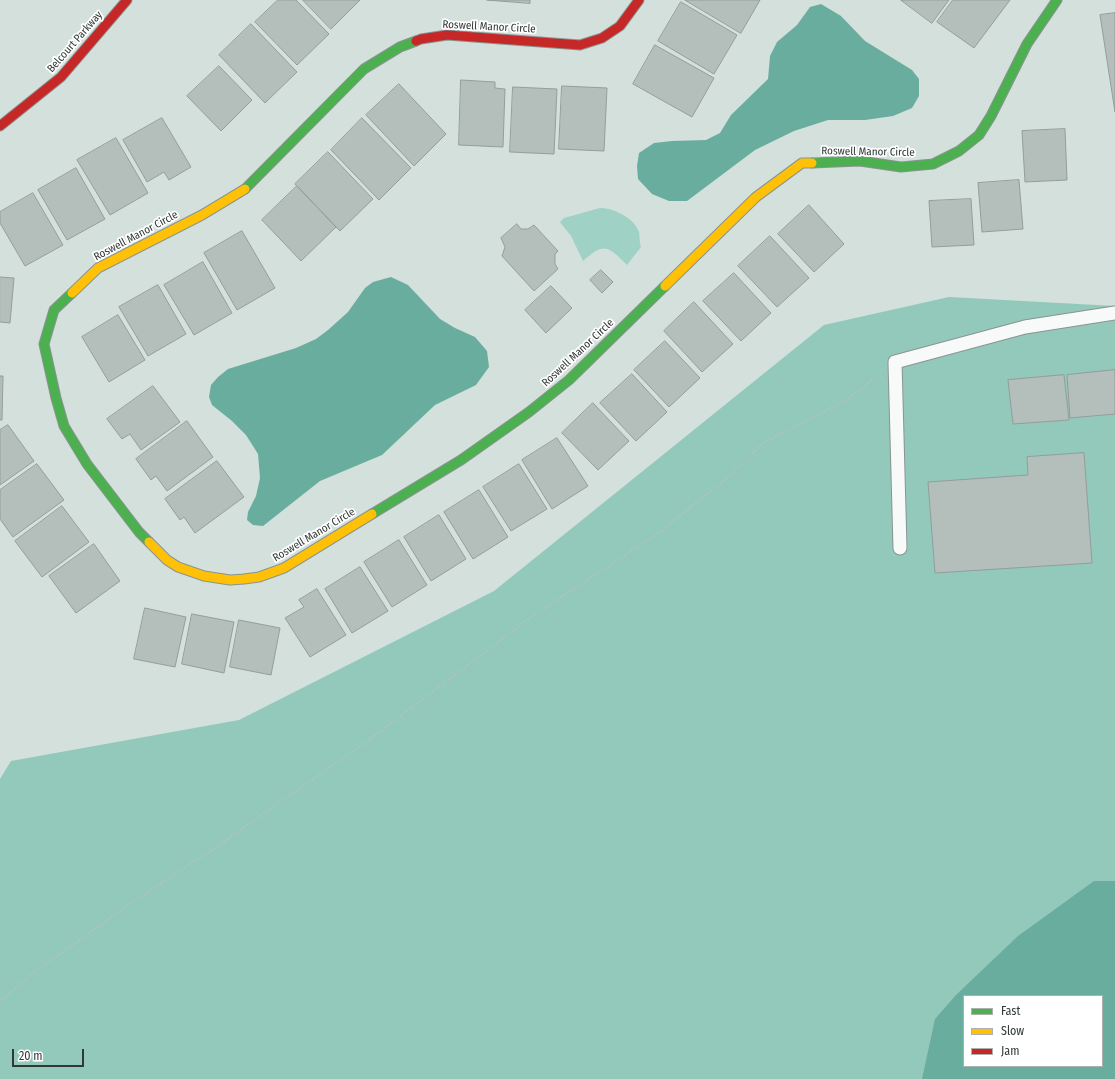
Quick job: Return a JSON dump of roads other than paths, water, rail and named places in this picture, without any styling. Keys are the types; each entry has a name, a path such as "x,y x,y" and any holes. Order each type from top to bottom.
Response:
{"street":[{"name":"Belcourt Parkway","path":"0,126 61,77 127,0"},
{"name":"Roswell Manor Circle","path":"640,0 620,26 602,38 580,45 447,35 421,38 400,47 364,70 246,188 202,215 98,268 54,310 44,344 64,426 87,464 139,532 167,560 190,572 217,579 244,579 272,573 461,460 524,416 569,380 756,197 802,163 860,161 901,167 934,164 959,151 979,135 991,116 1027,44 1057,0"}],"lane":[{"path":"900,548 895,362 1025,327 1115,313"}]}
